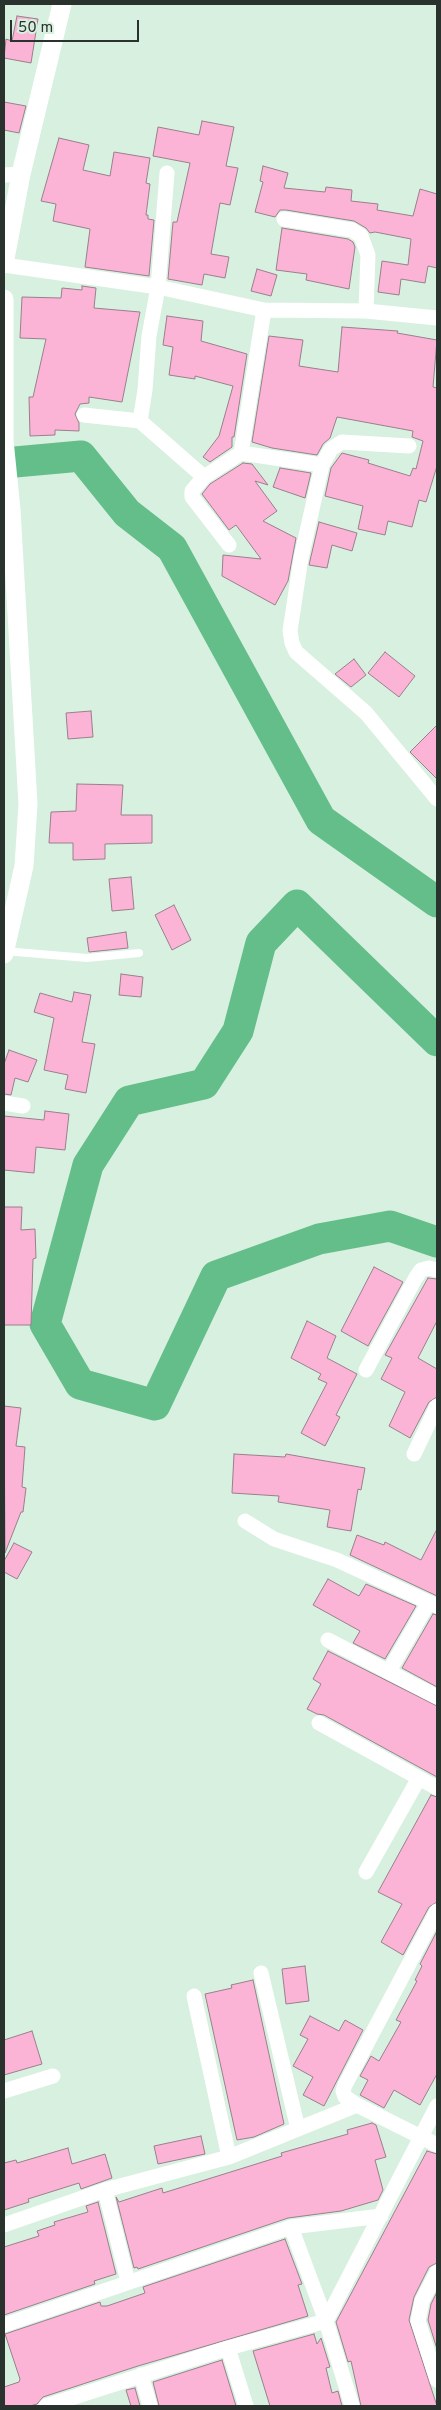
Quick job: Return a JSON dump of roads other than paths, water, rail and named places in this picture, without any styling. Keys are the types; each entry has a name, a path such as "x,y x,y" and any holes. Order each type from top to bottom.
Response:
{"street":[{"path":"62,4 12,174 4,264 158,287 264,310 366,311 437,318"},
{"path":"140,421 145,390 149,336 158,287 166,173"},
{"path":"284,219 352,230 361,236 368,255 366,311"},
{"path":"4,299 4,440 11,510 28,804 24,866 4,952"},
{"path":"241,453 264,310"},
{"path":"84,416 140,421 204,477"},
{"path":"409,446 342,442 331,449 322,464 301,558 290,631 296,652 366,713 437,798"},
{"path":"229,544 192,497 195,485 204,477 241,453 322,464"},
{"path":"4,1103 23,1106"},
{"path":"366,1370 421,1270 429,1268 437,1270"},
{"path":"414,1454 437,1406"},
{"path":"245,1521 274,1539 337,1560 433,1604 389,1671"},
{"path":"328,1640 437,1697"},
{"path":"318,1723 437,1788"},
{"path":"366,1872 419,1778"},
{"path":"437,1910 343,2092 344,2097 357,2105 437,2145"},
{"path":"261,1973 298,2129"},
{"path":"194,1996 229,2157"},
{"path":"4,2091 52,2076"},
{"path":"4,2225 105,2190 229,2157 357,2105"},
{"path":"46,2406 228,2348 326,2321 437,2106"},
{"path":"105,2190 128,2282"},
{"path":"4,2325 292,2227 381,2216"},
{"path":"292,2227 326,2321 352,2406"},
{"path":"437,2272 422,2301 418,2321 437,2380"},
{"path":"228,2348 246,2406"},
{"path":"141,2375 150,2406"}],"lane":[{"path":"4,952 86,958 140,953"}],"waterway":[{"path":"4,463 81,456 127,513 172,548 321,820 437,902"},
{"path":"437,1041 297,905 261,943 238,1031 204,1084 129,1101 88,1165 45,1324 80,1384 155,1405 216,1276 319,1239 390,1226 437,1242"}]}
